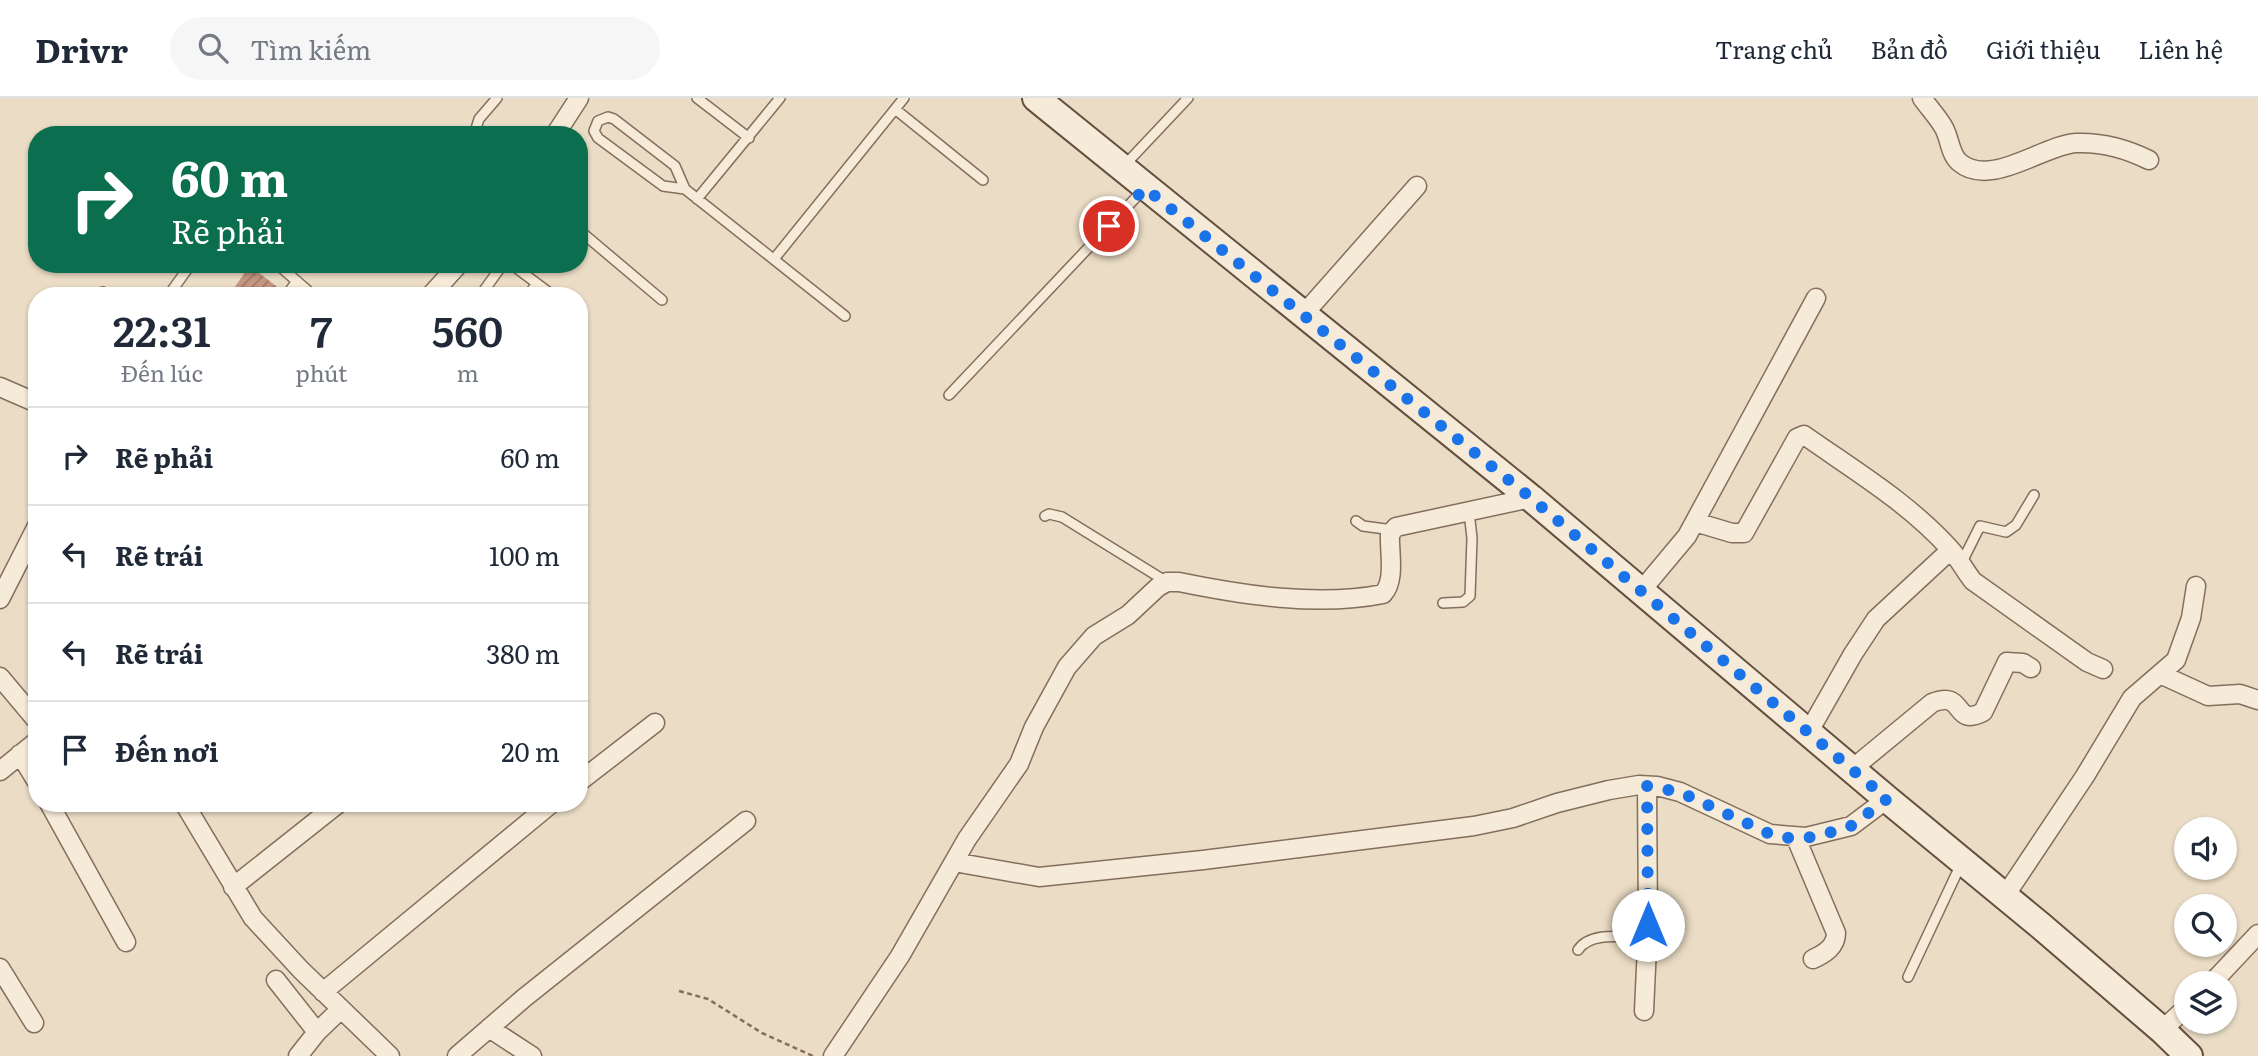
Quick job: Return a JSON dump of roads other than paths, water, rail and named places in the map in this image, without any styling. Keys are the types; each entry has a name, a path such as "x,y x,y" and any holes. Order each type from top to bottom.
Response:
{"street":[{"path":"561,126 579,98"},
{"path":"1036,98 1531,498 2005,896 2189,1056"},
{"path":"1922,98 1945,131 1956,159 1972,169 2000,168 2075,143 2103,145 2149,160"},
{"path":"1303,314 1418,186"},
{"path":"438,287 451,273"},
{"path":"1641,591 1687,536 1816,298"},
{"path":"0,387 28,398"},
{"path":"1695,522 1739,535 1744,533 1797,438 1804,435 1877,485 1917,517 1957,559 1973,581 2087,662 2103,669"},
{"path":"833,1056 900,956 967,839 1019,764 1034,727 1067,667 1094,636 1128,615 1157,587 1167,582 1279,598 1320,599 1383,594 1390,577 1390,539 1392,530 1396,527 1531,498"},
{"path":"0,599 28,544"},
{"path":"1808,733 1876,619 1942,557 1957,559"},
{"path":"2005,896 2085,776 2132,698 2176,660 2191,618 2196,586"},
{"path":"1852,769 1932,703 1943,698 1949,699 1965,715 1976,715 1983,712 2007,662 2023,663 2031,668"},
{"path":"2160,674 2208,696 2240,694 2258,700"},
{"path":"0,677 28,710"},
{"path":"588,775 655,723"},
{"path":"0,771 28,748"},
{"path":"20,754 28,767"},
{"path":"954,862 1039,877 1216,858 1474,826 1513,818 1609,790 1647,786 1680,792 1770,834 1806,838 1851,826 1887,799"},
{"path":"1644,1011 1647,786"},
{"path":"54,812 126,942"},
{"path":"189,812 253,918 323,992 390,1056"},
{"path":"233,887 329,812"},
{"path":"323,992 541,812"},
{"path":"457,1056 746,821"},
{"path":"1796,838 1836,933 1833,945 1824,955 1813,959"},
{"path":"2223,971 2258,934"},
{"path":"0,968 34,1023"},
{"path":"276,980 317,1032"},
{"path":"298,1056 317,1032 341,1009"},
{"path":"2162,1030 2174,1019"},
{"path":"489,1028 532,1056"}],"lane":[{"path":"477,126 479,119 497,98"},
{"path":"697,98 749,138"},
{"path":"696,199 780,98"},
{"path":"774,259 904,98"},
{"path":"1122,168 1188,98"},
{"path":"895,109 983,180"},
{"path":"685,189 663,186 598,138 594,131 598,121 608,117 614,119 675,166 685,189 696,199 845,316"},
{"path":"949,395 1145,188"},
{"path":"588,238 662,300"},
{"path":"288,273 304,287"},
{"path":"523,273 541,287"},
{"path":"293,287 297,281"},
{"path":"1957,559 1980,526 2007,531 2016,525 2034,495"},
{"path":"1443,603 1463,602 1470,596 1472,538 1469,512"},
{"path":"1045,516 1049,514 1062,517 1167,582"},
{"path":"1356,521 1363,526 1392,530"},
{"path":"1908,976 1963,861"},
{"path":"1578,950 1582,943 1592,938 1647,938"}]}
